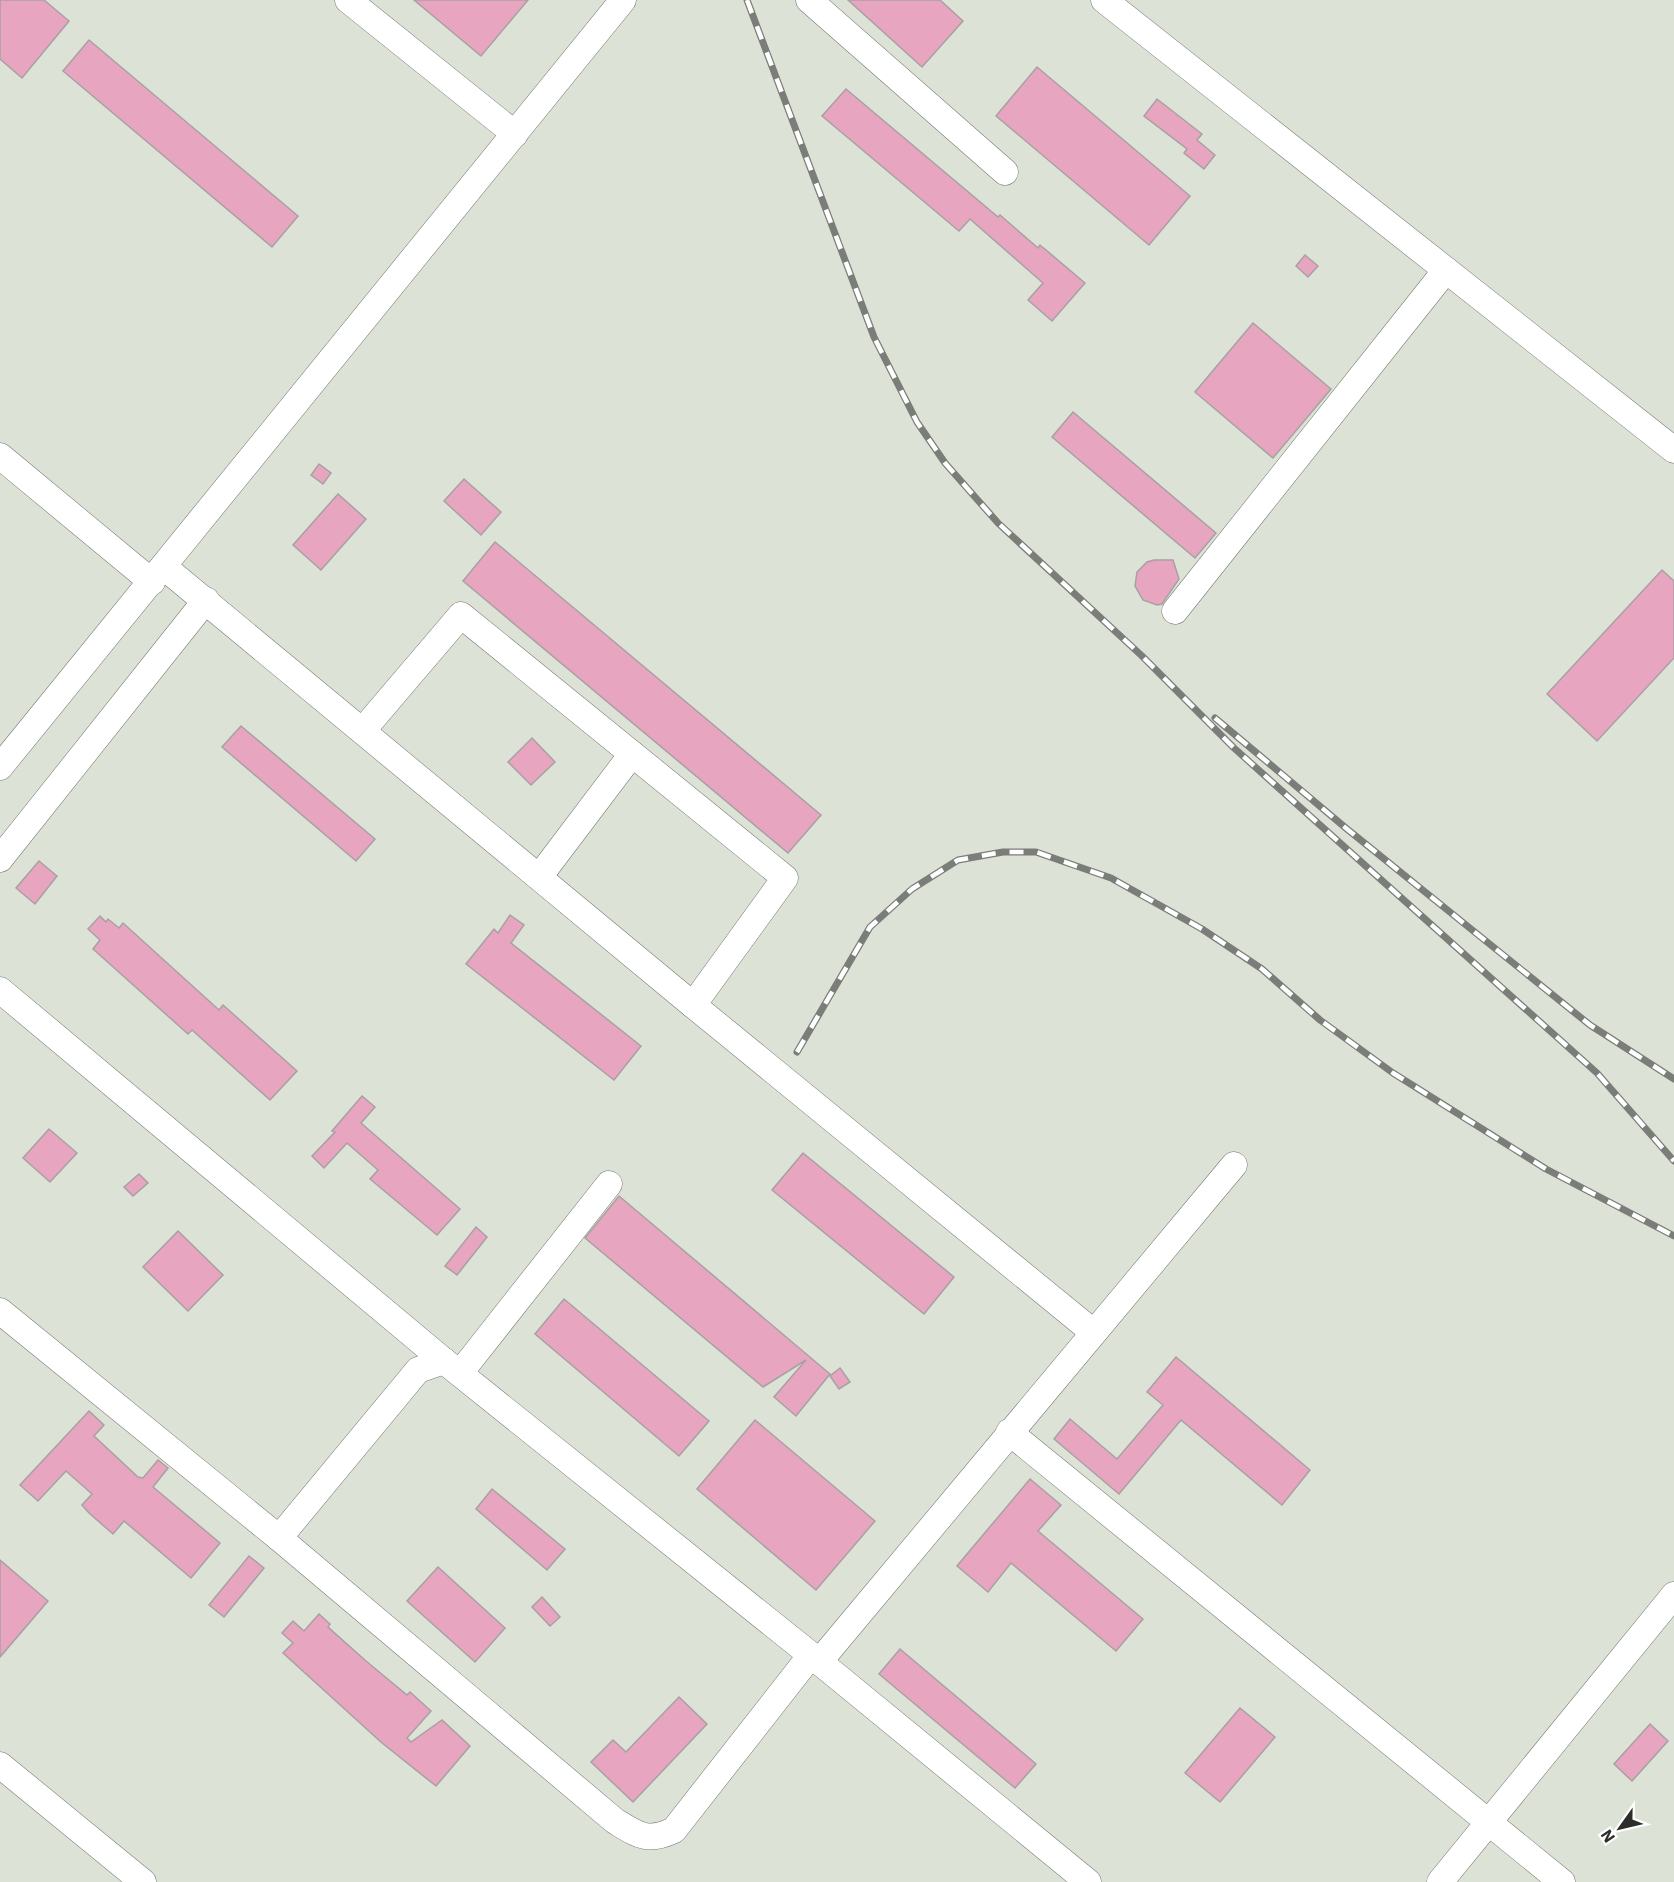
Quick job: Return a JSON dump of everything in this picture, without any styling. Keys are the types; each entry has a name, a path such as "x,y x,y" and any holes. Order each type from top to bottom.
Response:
{"lane":[{"path":"0,767 623,0"},
{"path":"809,0 1005,172"},
{"path":"1104,0 1674,450"},
{"path":"361,4 515,134"},
{"path":"1175,611 1446,270"},
{"path":"0,456 158,574 206,600 693,1005 1093,1332"},
{"path":"0,859 206,600"},
{"path":"363,730 461,615 785,878 693,1005"},
{"path":"539,877 632,754"},
{"path":"0,990 452,1367 815,1658 1088,1882"},
{"path":"0,1311 279,1538 615,1821 639,1836 660,1836 674,1830 815,1658 1234,1165"},
{"path":"279,1538 418,1370 452,1367 609,1184"},
{"path":"1009,1432 1562,1882"},
{"path":"1440,1882 1674,1595"},
{"path":"0,1765 143,1882"}],"shaded area":[{"path":"0,0 1674,0 1674,1882 0,1882"}],"building":[{"path":"0,0 44,0 69,21 22,78 0,59"},
{"path":"414,0 528,0 481,56"},
{"path":"848,0 940,0 963,21 922,67"},
{"path":"89,40 298,216 272,247 63,71"},
{"path":"1037,67 1190,196 1149,245 996,116"},
{"path":"846,89 998,217 1000,215 1038,248 1040,245 1085,283 1052,321 1028,300 1043,283 970,219 959,231 822,116"},
{"path":"1157,99 1202,134 1197,140 1215,155 1204,169 1184,153 1187,149 1144,116"},
{"path":"1305,255 1318,266 1308,277 1296,266"},
{"path":"1253,323 1331,389 1273,458 1195,392"},
{"path":"1073,412 1216,533 1195,558 1052,437"},
{"path":"319,464 331,473 323,484 311,475"},
{"path":"464,479 501,512 481,535 444,501"},
{"path":"338,494 366,519 321,570 293,545"},
{"path":"495,542 821,815 788,853 463,581"},
{"path":"1173,560 1179,579 1162,604 1157,605 1143,600 1135,586 1137,572 1147,562"},
{"path":"1662,570 1674,581 1674,658 1597,741 1547,694"},
{"path":"241,726 375,839 356,861 222,747"},
{"path":"532,738 555,762 531,785 508,762"},
{"path":"39,861 57,876 35,904 16,888"},
{"path":"510,915 524,925 511,943 641,1046 614,1080 466,964 494,929 498,933"},
{"path":"100,916 106,922 108,919 119,928 123,923 219,1010 223,1005 297,1071 270,1100 192,1030 188,1034 93,949 100,940 88,929"},
{"path":"362,1096 375,1107 361,1123 460,1209 437,1235 370,1179 378,1170 347,1143 324,1168 312,1156 335,1132 332,1131"},
{"path":"49,1129 77,1153 50,1182 23,1158"},
{"path":"803,1153 954,1277 924,1314 772,1190"},
{"path":"139,1174 148,1183 133,1196 124,1187"},
{"path":"619,1196 830,1374 796,1416 774,1397 806,1360 763,1387 585,1238"},
{"path":"476,1227 487,1237 457,1275 445,1266"},
{"path":"178,1231 223,1275 188,1311 143,1267"},
{"path":"564,1299 709,1421 679,1456 535,1334"},
{"path":"1176,1357 1310,1470 1282,1505 1181,1420 1119,1494 1054,1439 1070,1419 1117,1459 1163,1405 1147,1392"},
{"path":"840,1368 850,1382 839,1389 830,1376"},
{"path":"89,1411 104,1425 94,1436 138,1477 143,1478 158,1460 168,1468 153,1487 220,1543 191,1578 124,1521 113,1534 82,1505 92,1494 66,1471 38,1501 20,1485"},
{"path":"755,1420 875,1521 816,1590 697,1489"},
{"path":"1030,1479 1061,1505 1038,1531 1143,1619 1116,1651 1011,1563 988,1592 957,1566"},
{"path":"492,1489 565,1549 547,1570 476,1509"},
{"path":"249,1556 264,1568 224,1617 209,1605"},
{"path":"0,1560 48,1601 0,1657"},
{"path":"438,1567 505,1628 475,1662 407,1601"},
{"path":"542,1597 560,1617 550,1626 532,1607"},
{"path":"319,1614 330,1624 328,1627 366,1661 407,1695 410,1692 431,1711 407,1738 411,1742 442,1720 470,1746 436,1786 382,1743 283,1653 293,1643 282,1633 293,1621 304,1631"},
{"path":"900,1649 1036,1764 1015,1788 879,1674"},
{"path":"679,1697 707,1724 633,1802 591,1762 613,1740 626,1752"},
{"path":"1240,1708 1275,1737 1220,1802 1185,1773"},
{"path":"1650,1724 1668,1741 1632,1781 1614,1764"}],"railway":[{"path":"747,0 874,337 917,422 945,463 998,523 1142,656 1234,748 1597,1073 1674,1161"},
{"path":"1215,718 1347,829 1590,1025 1674,1079"},
{"path":"797,1052 870,927 912,889 958,860 1003,852 1036,852 1111,878 1202,929 1262,969 1320,1020 1393,1073 1546,1169 1674,1236"}]}
